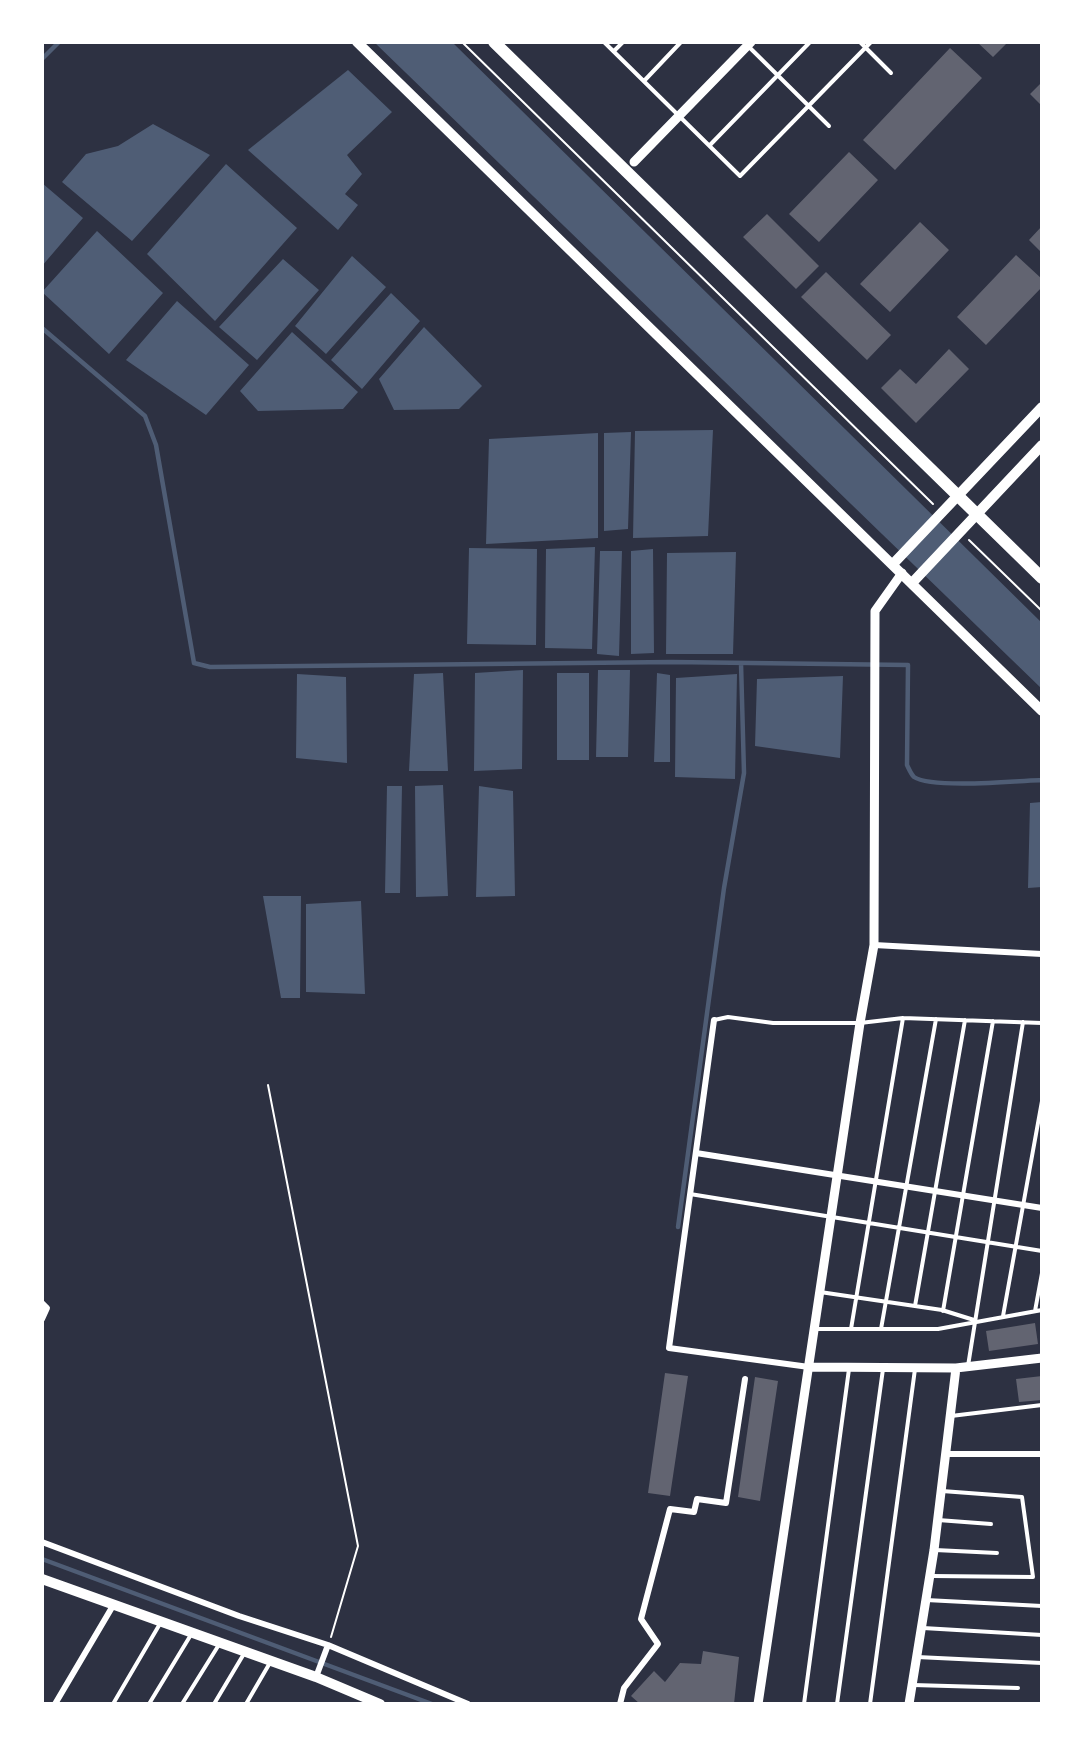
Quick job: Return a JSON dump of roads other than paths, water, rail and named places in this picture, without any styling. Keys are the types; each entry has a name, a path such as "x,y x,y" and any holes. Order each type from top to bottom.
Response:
{"main road":[{"path":"357,42 1042,711"},
{"path":"494,42 1042,578"},
{"path":"893,564 1042,407"},
{"path":"912,583 1042,445"},
{"path":"42,1579 272,1660 380,1704"}],"street":[{"path":"634,162 747,43"},
{"path":"758,1704 860,1023 874,945 874,611 902,573"},
{"path":"874,945 1042,954"},
{"path":"714,1020 669,1348 810,1367 956,1368 1042,1358"},
{"path":"696,1153 1042,1208"},
{"path":"42,1304 47,1308 42,1319"},
{"path":"909,1704 934,1550 956,1368"},
{"path":"620,1704 624,1688 658,1644 641,1619 670,1509 694,1512 697,1499 726,1503 745,1379"},
{"path":"946,1454 1042,1454"},
{"path":"42,1542 239,1616 328,1645 468,1704"},
{"path":"55,1704 114,1604"},
{"path":"316,1677 328,1645"}],"lane":[{"path":"604,42 740,176 871,42"},
{"path":"614,51 622,42"},
{"path":"644,81 681,42"},
{"path":"710,145 810,42"},
{"path":"860,42 891,73"},
{"path":"747,43 829,126"},
{"path":"714,1020 728,1017 773,1023 860,1023 903,1018 1042,1023"},
{"path":"851,1329 903,1018"},
{"path":"881,1329 936,1019"},
{"path":"915,1306 964,1020"},
{"path":"943,1311 993,1021"},
{"path":"968,1366 1023,1022"},
{"path":"1003,1316 1042,1101"},
{"path":"689,1194 1042,1251"},
{"path":"1035,1311 1042,1273"},
{"path":"820,1292 943,1311 975,1320"},
{"path":"815,1329 938,1329 975,1320 1042,1310"},
{"path":"804,1704 850,1367"},
{"path":"837,1704 883,1367"},
{"path":"870,1704 915,1367"},
{"path":"950,1416 1042,1405"},
{"path":"930,1576 1033,1577 1022,1497 942,1491"},
{"path":"938,1520 991,1524"},
{"path":"934,1550 997,1553"},
{"path":"926,1600 1042,1606"},
{"path":"113,1704 162,1622"},
{"path":"921,1628 1042,1635"},
{"path":"149,1704 192,1632"},
{"path":"182,1704 220,1642"},
{"path":"214,1704 245,1651"},
{"path":"917,1657 1042,1663"},
{"path":"246,1704 272,1660"},
{"path":"912,1684 1018,1688"}],"water":[{"path":"374,42 452,42 1042,623 1042,689"},
{"path":"348,70 392,112 347,155 362,174 345,194 358,205 338,230 248,150"},
{"path":"153,124 210,155 132,241 62,182 86,154 118,146"},
{"path":"226,164 297,228 215,321 147,254"},
{"path":"42,183 83,218 42,266"},
{"path":"97,231 163,293 109,354 42,292"},
{"path":"352,256 386,287 326,354 295,326"},
{"path":"283,259 319,290 257,360 219,327"},
{"path":"391,293 420,321 362,389 331,360"},
{"path":"177,301 249,365 206,415 126,360"},
{"path":"424,327 482,386 459,409 394,410 379,379"},
{"path":"292,332 358,392 343,409 258,411 240,391"},
{"path":"713,430 708,536 633,538 635,431"},
{"path":"631,432 628,529 604,531 604,433"},
{"path":"598,433 598,538 486,544 489,439"},
{"path":"595,547 592,649 545,648 546,549"},
{"path":"469,548 537,549 536,645 467,644"},
{"path":"653,549 654,653 631,654 631,551"},
{"path":"600,551 622,551 619,656 597,654"},
{"path":"736,552 733,654 666,654 667,553"},
{"path":"523,670 522,769 474,771 475,673"},
{"path":"598,670 630,670 628,757 596,757"},
{"path":"443,673 448,771 409,771 414,674"},
{"path":"557,673 589,673 589,760 557,760"},
{"path":"657,673 670,675 670,762 654,762"},
{"path":"297,674 346,677 347,763 296,758"},
{"path":"737,674 735,779 675,777 676,678"},
{"path":"843,676 840,758 755,746 757,679"},
{"path":"443,785 448,896 416,897 415,786"},
{"path":"387,786 402,786 400,893 385,893"},
{"path":"479,786 513,791 515,896 476,897"},
{"path":"1042,802 1042,887 1028,888 1030,803"},
{"path":"263,896 301,896 300,998 281,998"},
{"path":"361,901 365,994 306,992 306,904"}],"waterway":[{"path":"42,59 59,42"},
{"path":"42,328 145,416 156,445 194,663 210,667 672,662 908,665 907,765 914,777 938,783 1042,780"},
{"path":"678,1227 724,888 744,773 741,663"},
{"path":"42,1559 432,1704"}]}
